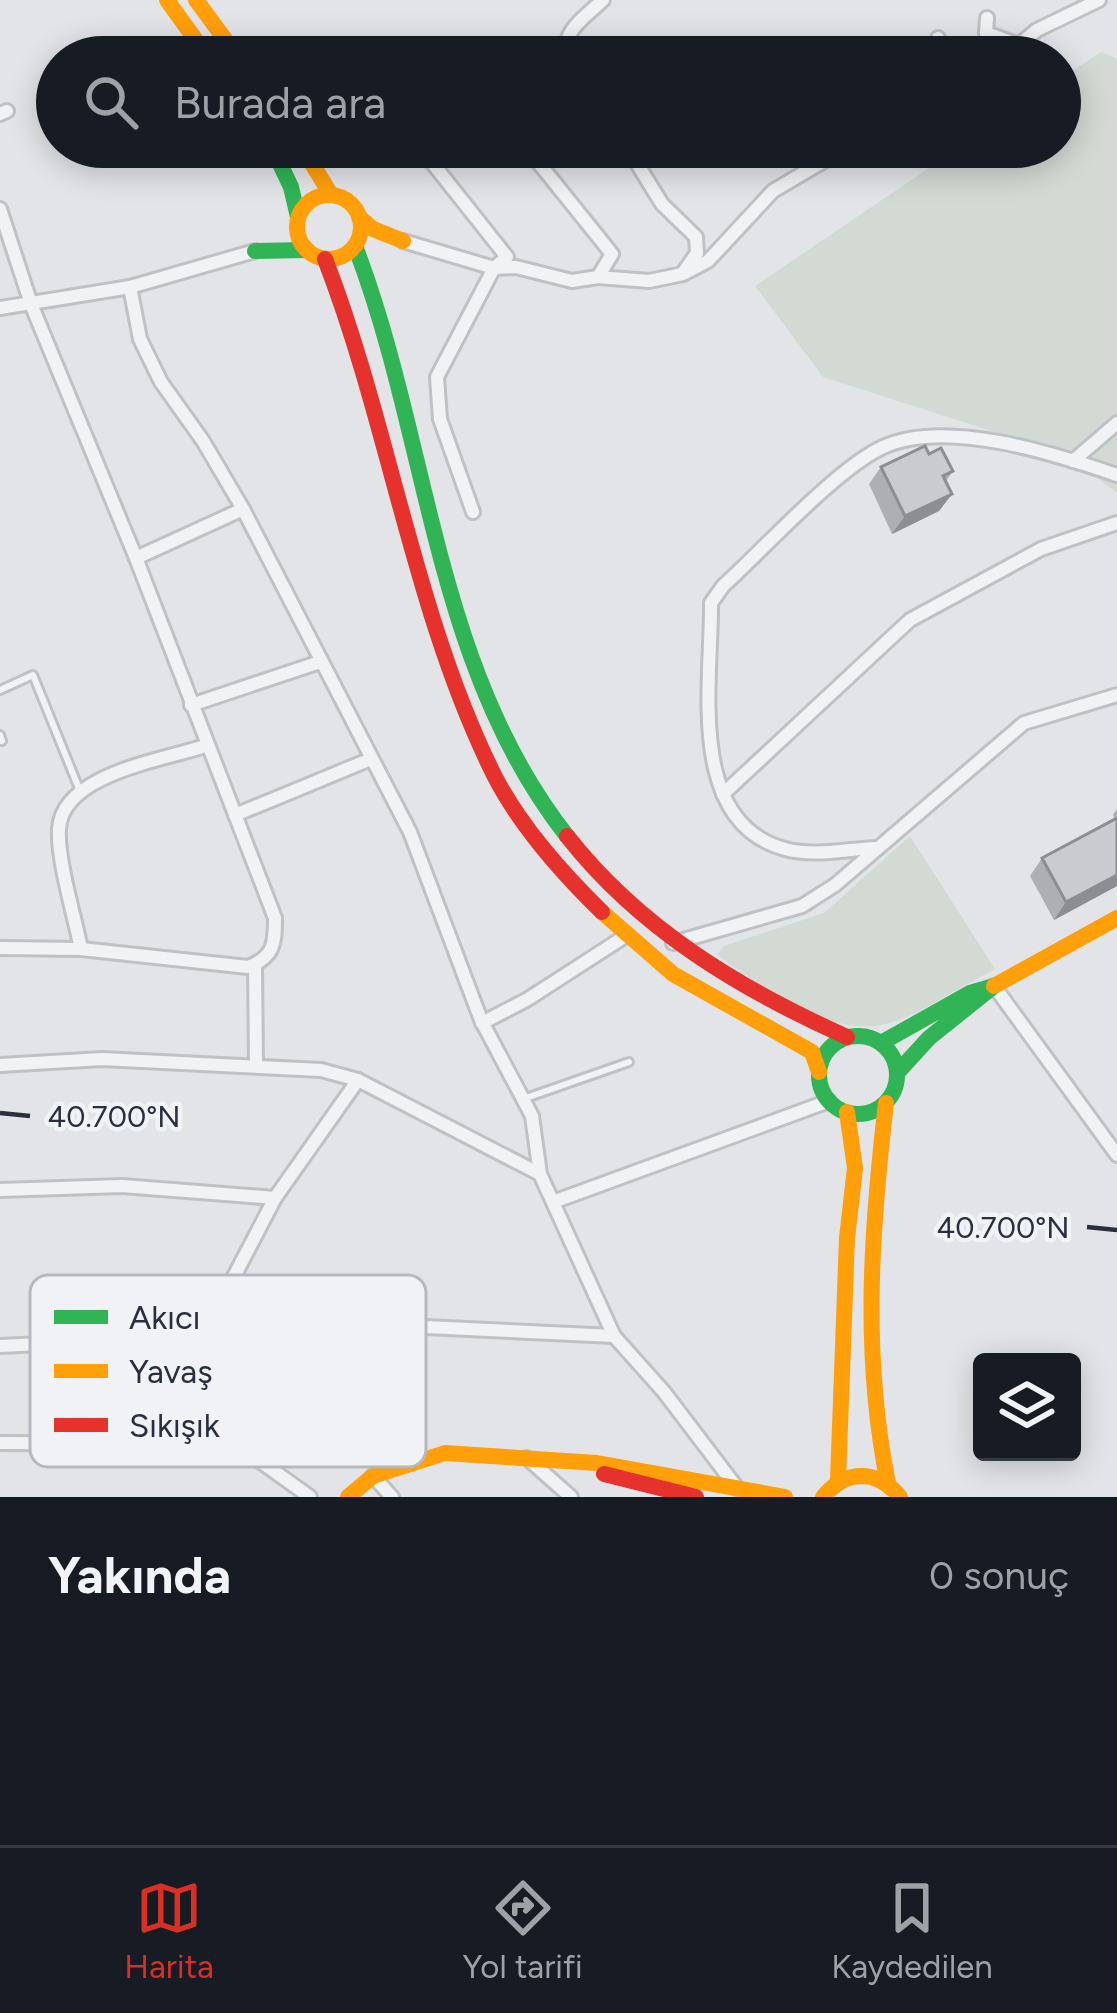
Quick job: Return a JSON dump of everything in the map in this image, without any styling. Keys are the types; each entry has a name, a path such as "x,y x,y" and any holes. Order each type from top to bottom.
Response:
{"main road":[{"path":"167,0 193,36"},
{"path":"201,2 224,36"},
{"path":"282,168 307,250"},
{"path":"315,168 331,195 350,203 373,229 403,241"},
{"path":"255,251 298,222 311,200 331,195"},
{"path":"359,217 358,242 458,619 521,769 552,817 604,878 673,943 792,1014 847,1037"},
{"path":"255,251 307,250 325,259 342,257 358,242 403,241"},
{"path":"325,259 356,332 417,567 470,719 498,781 584,894 655,961 708,996 812,1052 820,1085 830,1101 847,1112 868,1113 886,1103"},
{"path":"898,1493 874,1426 871,1379 875,1224 886,1103 897,1073 929,1038 994,986 1117,918"},
{"path":"881,1043 970,993 994,986"},
{"path":"819,1072 827,1050 847,1037 858,1036 881,1043 897,1073"},
{"path":"838,1480 847,1238 855,1168 847,1112"},
{"path":"426,1459 445,1453 597,1463 784,1497"},
{"path":"536,1459 696,1497"},
{"path":"348,1497 373,1476 401,1467"},
{"path":"823,1497 838,1480 863,1474 898,1493"}],"street":[{"path":"568,36 603,0"},
{"path":"1031,36 1099,0"},
{"path":"987,18 986,34 992,36"},
{"path":"436,168 507,257 494,268 437,377 440,419 472,512"},
{"path":"543,168 612,254 598,277"},
{"path":"640,168 662,204 696,237 697,253 682,274"},
{"path":"403,241 494,268 516,267 572,281 598,277 650,281 682,274 707,261 773,191 808,168"},
{"path":"0,208 31,304 136,558 274,918 275,945 263,962 248,967 81,950 0,948"},
{"path":"0,308 130,287 255,251"},
{"path":"130,287 140,339 161,382 243,509 410,832 482,1023 532,1116 540,1174 614,1336 664,1392 737,1488"},
{"path":"1073,461 1117,423"},
{"path":"877,848 818,854 787,850 762,841 732,812 715,778 710,740 711,603 723,586 855,465 886,446 932,438 1003,441 1117,475"},
{"path":"136,558 243,509"},
{"path":"723,794 910,620 1041,549 1117,523"},
{"path":"191,705 320,662"},
{"path":"673,943 802,906 835,885 1024,723 1117,695"},
{"path":"81,950 59,830 66,804 103,777 205,746"},
{"path":"235,815 370,759"},
{"path":"482,1023 627,935"},
{"path":"255,964 256,1065"},
{"path":"994,986 1117,1155"},
{"path":"0,1065 102,1059 321,1070 358,1080 540,1174"},
{"path":"235,1275 275,1198 358,1080"},
{"path":"553,1202 830,1101"},
{"path":"0,1190 122,1186 275,1198"},
{"path":"426,1327 614,1336"},
{"path":"0,1346 30,1345"},
{"path":"0,1443 30,1443"},
{"path":"536,1459 571,1497"},
{"path":"268,1467 310,1497"},
{"path":"373,1476 392,1497"}],"lane":[{"path":"0,690 33,676 80,791"},
{"path":"523,1099 629,1062"}],"shaded area":[{"path":"1101,52 1117,59 1117,493 1069,456 823,377 755,286 929,168 1081,168 1081,65"},
{"path":"910,836 995,969 911,1015 864,1026 841,1023 797,1006 717,955 724,946 824,913"}],"building":[{"path":"925,446 929,454 941,448 953,471 943,476 952,494 905,516 881,467"},
{"path":"1117,818 1117,875 1066,902 1042,858"}],"traffic: fast":[{"path":"282,168 298,217"},
{"path":"355,246 380,320 461,626 488,700 522,770 567,836"},
{"path":"255,251 307,250"},
{"path":"881,1043 970,993 994,986 929,1038 897,1073"},
{"path":"858,1036 886,1047 897,1075 886,1103 858,1114 830,1103 819,1075 830,1047 858,1036"}],"traffic: slow":[{"path":"167,0 193,36"},
{"path":"196,0 223,36"},
{"path":"315,168 331,195"},
{"path":"329,195 352,204 361,227 352,250 329,259 306,250 297,227 306,204 329,195"},
{"path":"359,217 373,229 403,241"},
{"path":"602,912 673,974 812,1052 819,1072"},
{"path":"994,986 1117,918"},
{"path":"886,1103 876,1199 872,1341 888,1483"},
{"path":"838,1480 847,1238 855,1168 847,1112"},
{"path":"426,1459 445,1453 597,1463 785,1497"},
{"path":"348,1497 373,1476 401,1467"},
{"path":"823,1497 842,1481 861,1476 882,1481 900,1497"}],"traffic: jam":[{"path":"325,259 466,713 516,812 602,912"},
{"path":"567,836 659,928 731,977 847,1037"},
{"path":"604,1474 696,1497"}]}
